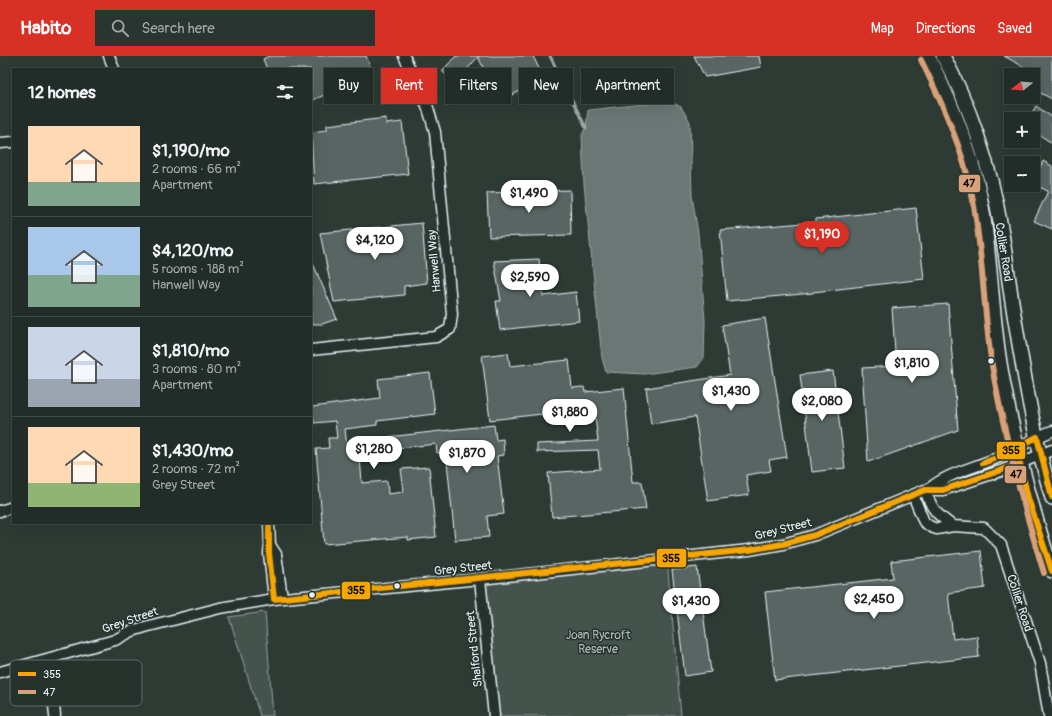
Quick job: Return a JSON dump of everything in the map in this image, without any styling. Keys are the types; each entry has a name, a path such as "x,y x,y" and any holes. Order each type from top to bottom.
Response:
{"main road":[{"name":"Collier Road","path":"928,56 946,92 971,159 983,212 1000,361 1016,448 1028,498 1052,571"},
{"name":"Collier Road","path":"944,56 966,105 981,151 1000,221 1022,366 1036,437 1047,452 1051,488"}],"street":[{"path":"109,56 114,68"},
{"name":"Hanwell Way","path":"312,350 436,337 450,328 452,314 435,132 428,108 404,56"},
{"path":"0,143 12,142"},
{"name":"Grey Street","path":"43,660 115,640 132,631 145,627 220,608 278,598 480,580 749,550 783,544 814,535 913,496 927,490 939,480 999,458 1036,437 1052,431"},
{"name":"Grey Street","path":"927,490 943,490 1020,464 1047,452"},
{"path":"927,490 931,506 936,514 953,526"},
{"name":"Collier Road","path":"913,496 924,522 931,527 937,529 953,526 984,528 1001,545 1040,663 1050,709"},
{"path":"0,511 12,507"},
{"path":"269,524 269,553 278,598"},
{"name":"Shalford Street","path":"480,580 494,716"},
{"name":"Grey Street","path":"0,672 10,669"},
{"path":"54,706 55,716"}],"green space":[{"name":"Joan Rycroft Reserve","path":"667,559 681,716 494,716 480,579"},
{"path":"265,612 273,716 260,716 229,617"}],"shaded area":[{"path":"644,104 674,104 681,107 690,122 692,196 698,233 705,321 704,358 697,367 644,374 606,372 602,358 584,184 582,135 586,127 588,110"}],"building":[{"path":"269,56 366,56 371,68 324,68 324,95 312,101 312,68 267,68 263,59"},
{"path":"456,56 533,56 539,68 519,68 519,92 511,96 511,68 484,68 478,57 468,68 445,68 445,74 442,71"},
{"path":"694,56 759,56 761,67 705,77"},
{"path":"1004,56 1052,56 1052,99 1040,93 1040,68 1026,68"},
{"path":"1036,106 1052,117 1052,143 1040,135 1040,112 1032,112"},
{"path":"386,118 386,124 402,122 408,174 314,184 312,132 327,130 327,125"},
{"path":"1043,161 1052,166 1052,229 1034,221 1048,191 1040,187 1040,168"},
{"path":"570,190 571,235 489,237 487,193"},
{"path":"916,208 924,279 813,293 727,301 720,230 816,222 816,219"},
{"path":"422,223 427,283 404,286 404,295 334,302 320,233"},
{"path":"539,259 543,296 576,292 579,321 500,330 496,301 501,301 494,261"},
{"path":"312,261 337,319 322,324 312,324"},
{"path":"948,304 958,430 868,462 862,368 896,366 892,308"},
{"path":"765,318 787,457 769,460 771,471 746,475 749,495 708,501 695,417 651,424 646,388 730,375 722,325"},
{"path":"508,353 510,366 569,360 572,388 584,387 585,392 624,388 633,482 642,482 646,509 552,517 548,473 600,469 598,450 537,452 537,444 598,441 594,408 490,420 482,356"},
{"path":"833,371 845,468 812,472 800,375"},
{"path":"430,373 435,414 377,421 377,425 345,429 347,446 359,445 362,483 387,481 388,494 404,492 401,469 429,467 436,537 408,540 408,537 324,544 316,449 329,448 328,438 337,438 335,421 314,423 312,407 380,398 378,379"},
{"path":"494,425 496,440 503,439 504,455 497,456 504,514 487,516 489,537 455,540 446,452 437,453 436,444 390,449 388,437"},
{"path":"981,551 985,588 948,593 953,639 977,636 979,657 775,680 765,592 893,578 891,561"},
{"path":"697,567 711,672 685,676 672,570"}],"waterway":[{"path":"550,56 586,128"}],"transit line":[{"name":"47","path":"921,60 951,126 968,177 976,216 992,366 1002,418 1015,470 1044,573"},
{"name":"355","path":"983,463 999,457 1037,437 1052,497"},
{"name":"355","path":"269,524 269,553 274,599 749,550 783,544 815,535 925,490 943,490 1020,464 1028,498 1052,571"}]}
